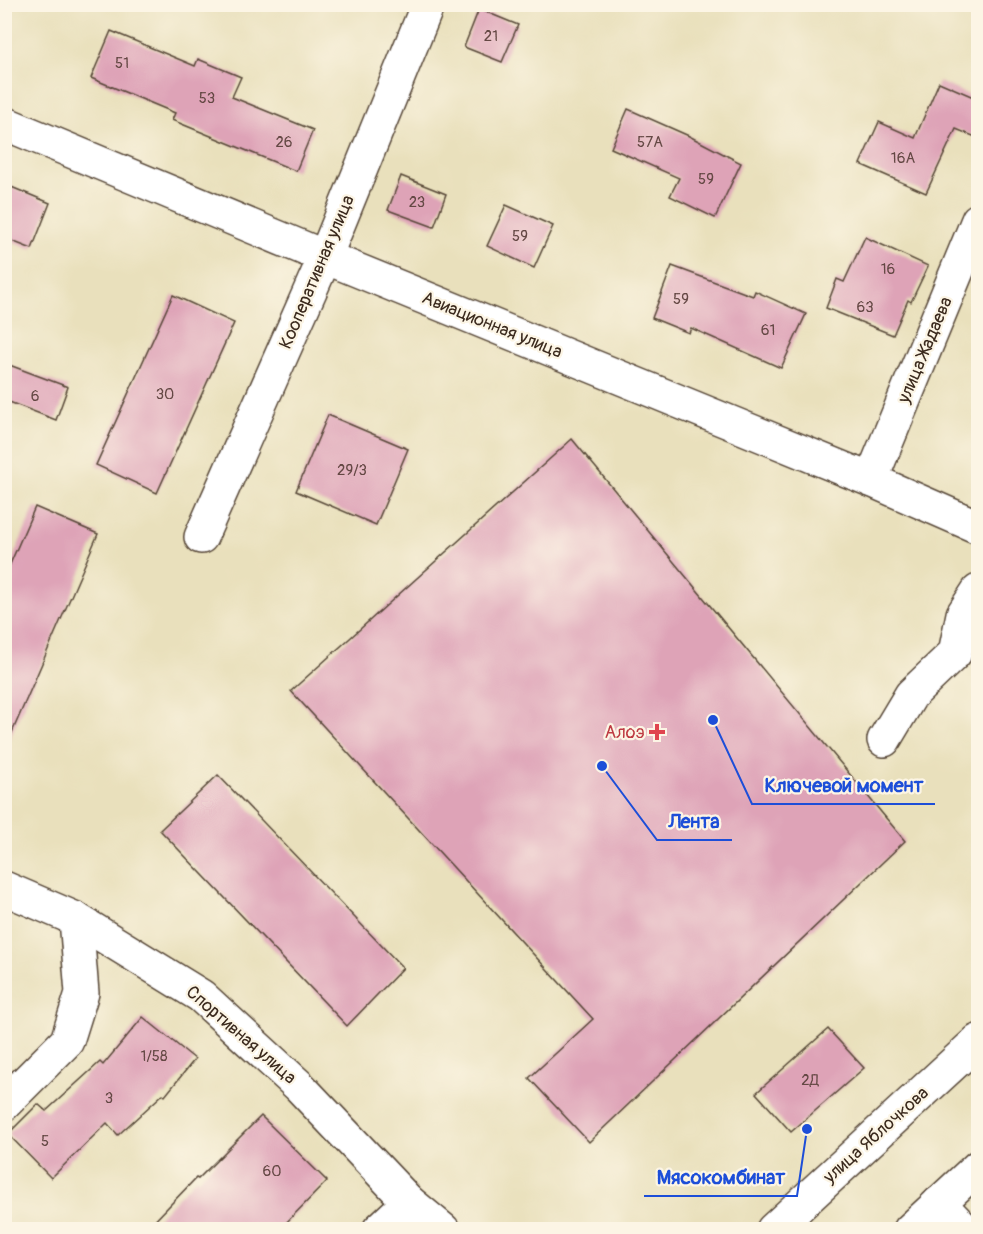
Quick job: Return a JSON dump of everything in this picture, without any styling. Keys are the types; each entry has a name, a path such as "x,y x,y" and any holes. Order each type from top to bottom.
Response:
{"street":[{"name":"Кооперативная улица","path":"201,537 325,257 428,4"},
{"name":"Авиационная улица","path":"4,123 871,480 978,527"},
{"name":"улица Жадаева","path":"871,480 978,220"},
{"path":"884,740 911,695 955,653 963,614 978,591"},
{"name":"Спортивная улица","path":"4,888 76,919 201,996 299,1086 410,1202 443,1230"},
{"path":"4,1104 67,1041 82,993 76,919"},
{"name":"улица Яблочкова","path":"773,1230 978,1041"},
{"path":"910,1230 978,1167"},
{"path":"379,1230 410,1202"},
{"path":"939,1203 964,1230"}],"building":[{"path":"479,9 518,25 502,62 464,47"},
{"path":"111,31 195,66 198,59 241,77 232,97 313,130 296,171 172,120 175,113 91,78"},
{"path":"939,82 978,99 978,138 956,129 926,193 860,164 879,122 915,138"},
{"path":"628,109 689,136 741,163 715,218 670,196 679,178 611,148"},
{"path":"401,176 446,194 434,227 388,210"},
{"path":"4,184 50,203 32,249 4,238"},
{"path":"506,205 553,226 534,268 487,246"},
{"path":"865,237 928,266 911,302 908,300 893,335 826,308 837,279 844,282"},
{"path":"672,266 753,296 755,291 806,314 781,368 691,328 689,333 652,318"},
{"path":"173,295 234,323 157,493 96,465"},
{"path":"4,363 68,387 56,420 4,400"},
{"path":"328,415 408,449 376,525 296,491"},
{"path":"572,439 905,841 589,1142 529,1078 593,1019 291,691"},
{"path":"35,507 98,534 4,751 4,578"},
{"path":"218,775 403,968 347,1026 160,830"},
{"path":"143,1017 195,1059 165,1096 163,1094 118,1135 107,1123 51,1178 8,1134 38,1104 46,1111 100,1062 103,1065"},
{"path":"828,1029 864,1068 791,1132 756,1093"},
{"path":"261,1116 327,1181 279,1230 146,1230 196,1178 198,1179"}],"place":[{"name":"Ключевой момент","path":"713,720"},
{"name":"Алоэ","path":"657,732"},
{"name":"Лента","path":"602,766"},
{"name":"Мясокомбинат","path":"807,1129"}]}
